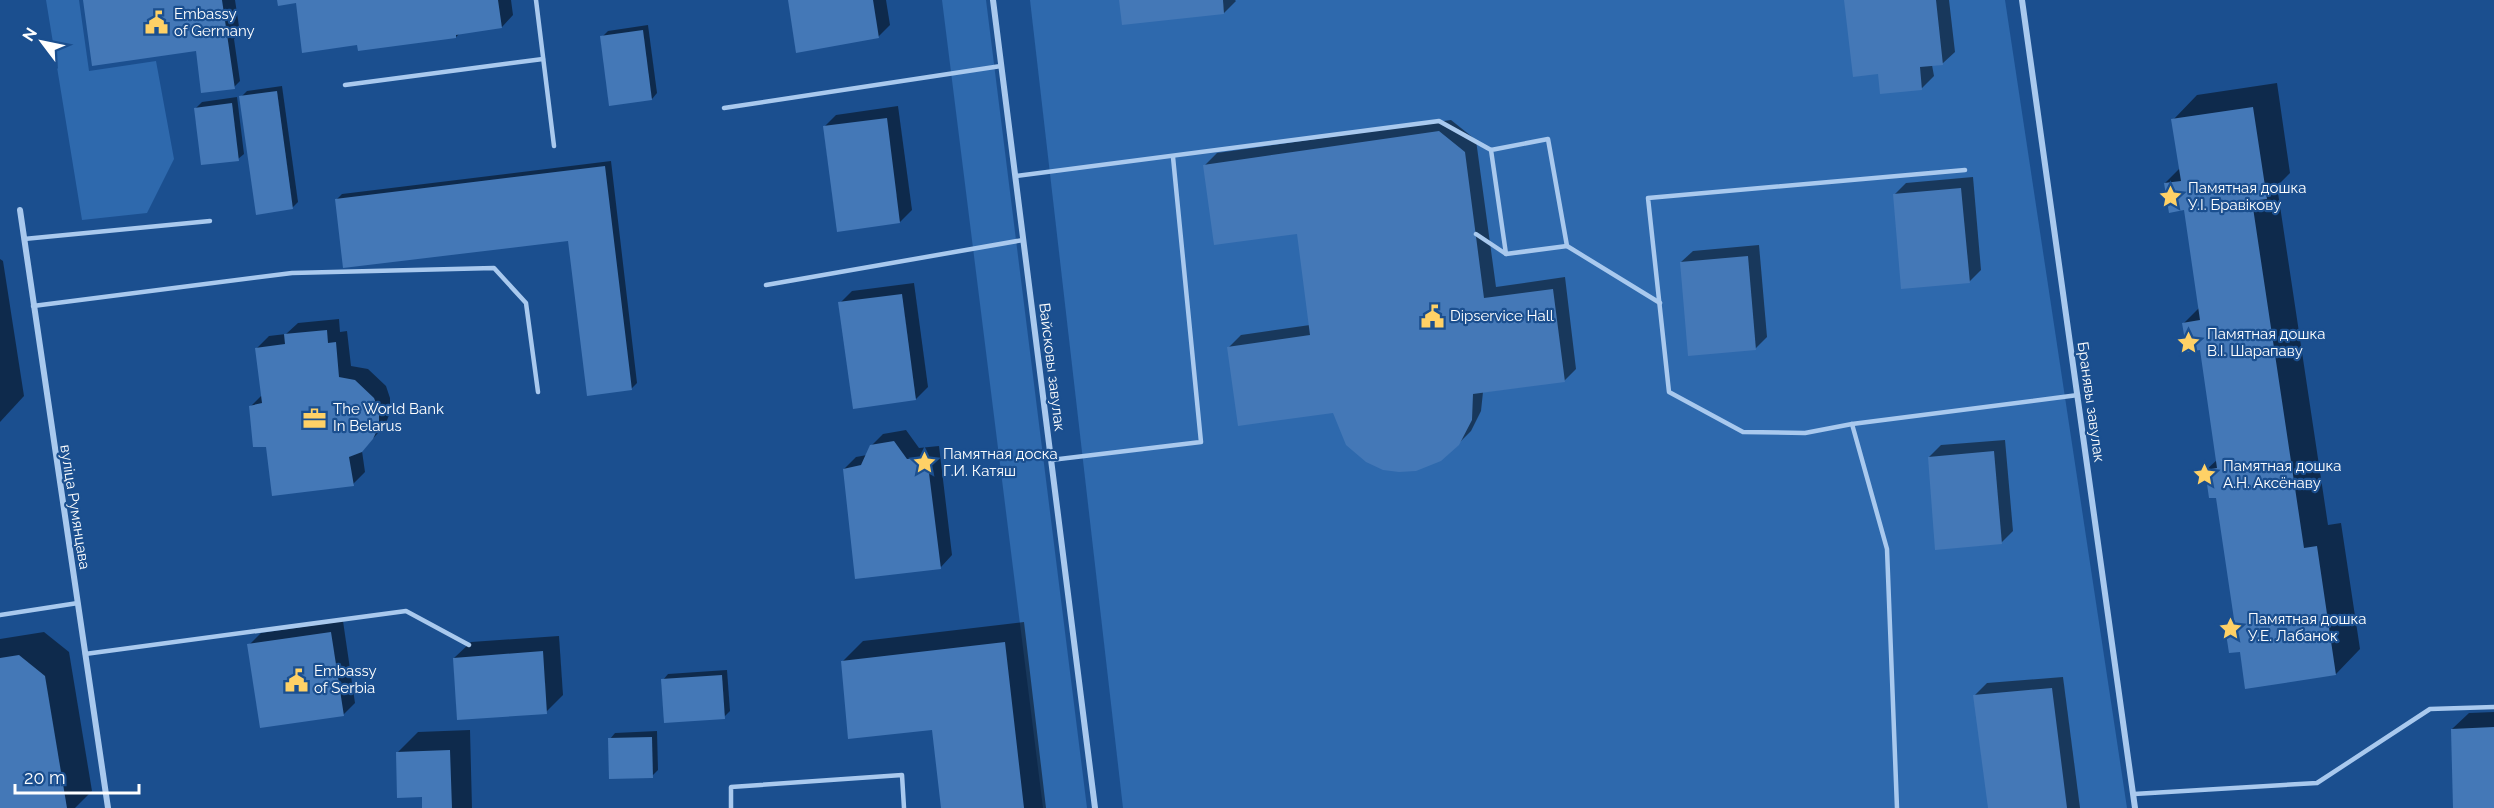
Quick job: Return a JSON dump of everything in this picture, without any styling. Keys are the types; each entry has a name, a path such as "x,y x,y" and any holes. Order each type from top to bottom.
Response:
{"street":[{"name":"Вайсковы завулак","path":"993,0 1095,808"},
{"name":"Бранявы завулак","path":"2022,0 2135,808"},
{"name":"вуліца Румянцава","path":"20,210 108,808"}],"lane":[{"path":"536,0 554,146"},
{"path":"345,85 543,59"},
{"path":"724,108 1001,66"},
{"path":"1016,176 1439,121 1491,150 1548,139 1567,246"},
{"path":"1491,150 1506,254"},
{"path":"1052,460 1201,442 1173,157"},
{"path":"1965,170 1648,198 1669,392 1743,432 1805,433 1852,424 2078,395"},
{"path":"24,238 210,221"},
{"path":"1476,234 1506,254 1567,246 1660,303"},
{"path":"766,285 1023,240"},
{"path":"33,306 292,273 494,268 526,303 538,392"},
{"path":"1852,424 1887,549 1897,808"},
{"path":"0,615 78,603"},
{"path":"85,654 406,611 469,645"},
{"path":"2133,794 2317,783 2430,709 2494,707"},
{"path":"731,808 731,787 902,776 904,808"}],"shaded area":[{"path":"46,0 79,0 89,71 156,61 174,159 147,213 82,220"},
{"path":"942,0 986,0 1087,808 1043,808"},
{"path":"1030,0 2005,0 2127,808 1123,808"}],"building":[{"name":"Embassy of Germany","path":"83,0 222,0 235,89 201,93 196,51 92,66"},
{"path":"277,0 498,0 502,28 456,35 456,38 358,51 357,45 302,53 296,3 278,6"},
{"path":"788,0 873,0 879,38 796,53"},
{"path":"1119,0 1223,0 1224,14 1122,25"},
{"path":"1844,0 1936,0 1943,65 1920,67 1922,90 1880,94 1878,74 1853,77"},
{"path":"643,30 652,100 609,106 600,36"},
{"path":"277,91 293,209 256,215 239,96"},
{"path":"232,103 239,161 201,165 194,108"},
{"path":"2253,107 2267,199 2252,201 2304,548 2317,546 2336,675 2245,689 2240,652 2229,653 2225,627 2235,626 2216,498 2209,498 2205,470 2217,468 2200,350 2187,352 2182,323 2200,320 2184,210 2169,213 2164,183 2181,181 2171,119"},
{"path":"887,118 900,223 837,232 823,126"},
{"name":"Dipservice Hall","path":"1439,131 1465,152 1484,298 1553,289 1565,382 1473,394 1472,420 1459,445 1441,461 1416,471 1383,470 1366,462 1346,445 1333,413 1238,426 1227,347 1310,335 1297,234 1214,245 1203,165"},
{"path":"605,166 632,390 587,396 568,241 343,268 335,199"},
{"path":"1961,188 1970,283 1901,289 1893,194"},
{"path":"1748,256 1756,350 1688,356 1680,262"},
{"path":"902,294 916,400 853,409 838,302"},
{"name":"The World Bank In Belarus","path":"327,330 328,343 336,342 339,377 355,380 374,398 379,411 379,426 373,439 362,452 349,457 354,486 272,496 266,447 253,447 249,406 262,403 255,348 285,344 284,334"},
{"path":"894,441 907,459 927,457 941,569 855,579 843,469 861,465 870,445"},
{"path":"1994,451 2002,544 1935,550 1928,457"},
{"name":"Embassy of Serbia","path":"331,632 344,716 260,728 247,644"},
{"path":"1005,642 1024,808 941,808 932,730 848,739 841,661"},
{"path":"543,651 547,714 457,720 453,658"},
{"path":"19,655 45,676 67,808 0,808 0,658"},
{"path":"722,675 725,719 664,723 661,679"},
{"path":"2052,688 2067,808 1988,808 1973,695"},
{"path":"2494,727 2494,808 2453,808 2451,729"},
{"path":"652,737 653,778 609,779 608,738"},
{"path":"450,750 452,808 422,808 422,797 397,798 396,752"}],"place":[{"name":"Embassy of Germany","path":"156,23"},
{"name":"Памятная дошка У.І. Бравікову","path":"2170,197"},
{"name":"Dipservice Hall","path":"1432,316"},
{"name":"Памятная дошка В.І. Шарапаву","path":"2189,343"},
{"name":"The World Bank In Belarus","path":"315,418"},
{"name":"Памятная доска Г.И. Катяш","path":"925,463"},
{"name":"Памятная дошка А.Н. Аксёнаву","path":"2205,475"},
{"name":"Памятная дошка У.Е. Лабанок","path":"2230,628"},
{"name":"Embassy of Serbia","path":"296,680"}]}
